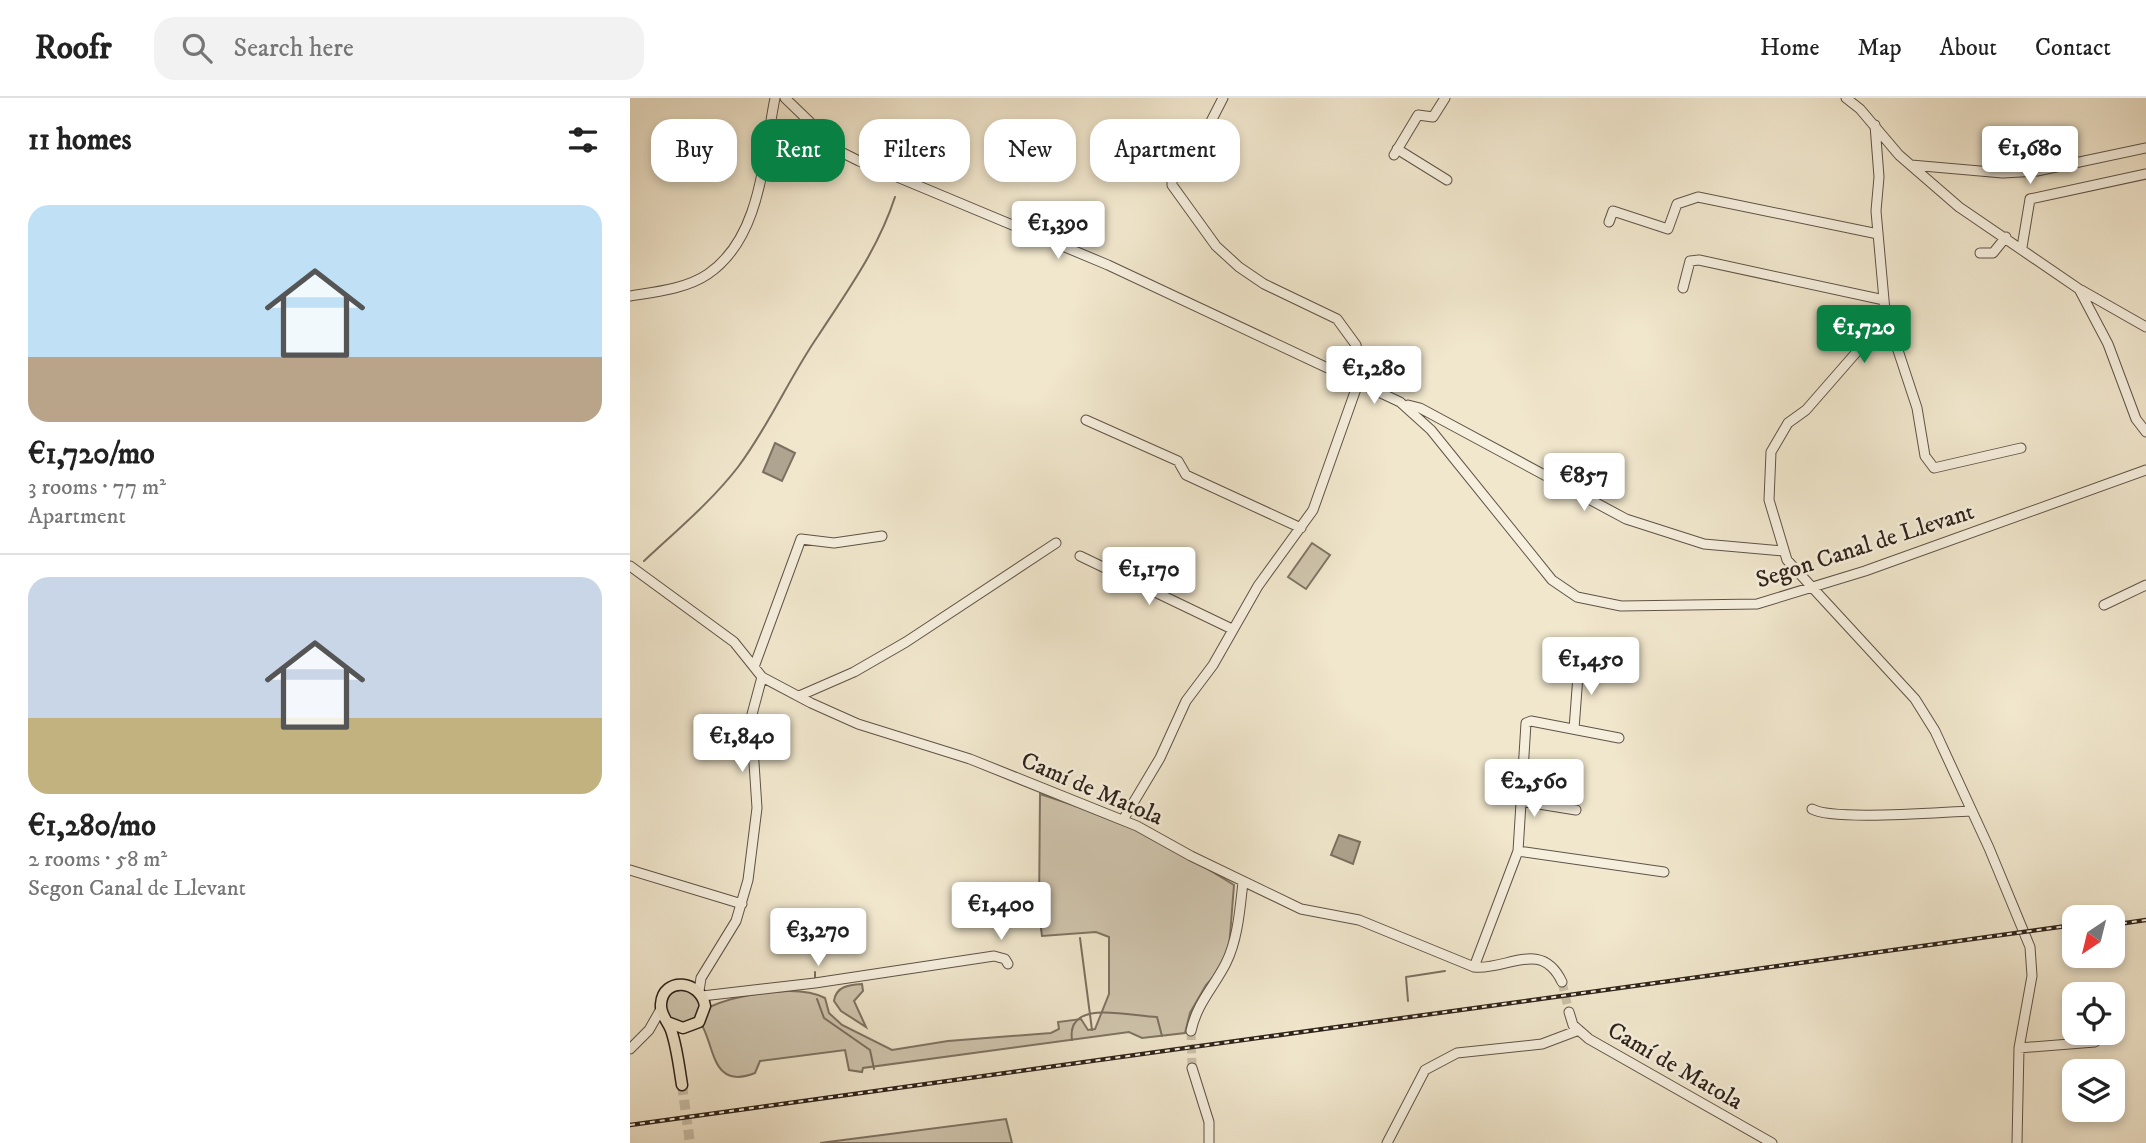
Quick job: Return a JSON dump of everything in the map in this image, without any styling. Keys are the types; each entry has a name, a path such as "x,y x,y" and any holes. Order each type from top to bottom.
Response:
{"main road":[{"path":"676,1053 677,1041 683,1028 699,1021 702,997 683,984 667,990 661,1009 676,1053 682,1085"},
{"path":"667,1022 683,1028"}],"street":[{"path":"630,296 665,290 706,275 731,250 749,224 775,98"},
{"name":"Segon Canal de Llevant","path":"785,98 841,152 859,161 1108,265 1403,404 1431,430 1552,580 1577,597 1621,606 1757,604 1865,571 2146,470"},
{"path":"1123,820 1160,758 1186,701 1213,665 1258,586 1301,528 1319,496 1360,383 1360,360 1356,345 1337,319 1264,284 1238,267 1216,246 1172,185 1172,175 1203,136 1223,98"},
{"path":"1446,98 1433,117 1418,115 1396,152 1447,180"},
{"path":"1846,98 1875,125 1910,165 1959,207 2022,247 2079,289 2146,327"},
{"path":"1875,125 1878,234 1885,311 1917,408 1926,456 1934,468 2021,448"},
{"path":"1910,165 2003,173 2037,171 2146,148"},
{"path":"2022,247 2030,199 2146,174"},
{"path":"1609,222 1613,211 1668,229 1677,204 1698,197 1878,234"},
{"path":"1980,253 1993,253 2006,237"},
{"path":"1683,288 1690,261 1699,260 1884,300"},
{"path":"2079,289 2108,344 2136,419 2146,432"},
{"path":"1885,311 1868,339 1806,410 1788,423 1770,452 1769,500 1787,560 1810,588 1916,699 1935,731 2030,947 2032,976 2019,1048 2017,1143"},
{"path":"1403,404 1420,408 1626,519 1704,544 1783,551"},
{"path":"1086,419 1178,461 1186,475 1301,528"},
{"path":"754,667 801,539 834,543 883,536"},
{"path":"799,696 854,672 906,642 1056,543"},
{"path":"1080,556 1232,629"},
{"name":"Camí de Matola","path":"630,566 734,642 762,677 858,724 970,759 1123,820 1301,909 1359,920 1474,967 1492,967 1530,958 1550,966 1562,982"},
{"path":"2104,606 2146,585"},
{"path":"1574,729 1579,662"},
{"path":"762,677 751,718 757,808 742,904 729,935 699,981 702,997 994,956 1006,959 1008,964"},
{"path":"1474,967 1518,851 1526,723 1531,721 1619,738"},
{"path":"1521,801 1576,810"},
{"path":"1812,810 1820,814 1850,815 1971,811"},
{"path":"1518,851 1664,872"},
{"path":"630,870 742,904"},
{"path":"1191,1031 1198,1005 1228,961 1243,882"},
{"path":"683,984 706,970"},
{"path":"630,1049 649,1030 661,1009"},
{"name":"Camí de Matola","path":"1569,1013 1569,1018 1578,1030 1772,1143"},
{"path":"630,1055 667,1022"},
{"path":"1387,1143 1425,1070 1457,1053 1542,1044 1578,1030"},
{"path":"2019,1048 2062,1045"},
{"path":"1192,1068 1209,1122 1209,1143"}],"shaded area":[{"path":"775,443 795,453 782,481 763,472"},
{"path":"1312,543 1330,555 1306,589 1288,577"},
{"path":"1040,794 1137,826 1234,885 1228,961 1206,985 1190,1013 1185,1033 1142,1038 1129,1032 863,1068 862,1072 849,1070 845,1050 760,1061 755,1073 740,1077 730,1076 722,1070 716,1062 700,1022 707,1008 766,992 799,991 825,998 829,1013 842,1025 892,1050 948,1041 1051,1033 1059,1029 1058,1022 1081,1019 1088,1030 1095,1029 1109,994 1109,937 1096,932 1042,936 1039,913"},
{"path":"1339,835 1360,842 1353,864 1331,855"},
{"path":"862,984 863,991 854,1001 866,1027 841,1011 834,1001 840,989"},
{"path":"683,986 702,999 697,1021 673,1024 662,1008 672,989"},
{"path":"1006,1119 1012,1143 820,1143"}],"waterway":[{"path":"644,561 693,516 738,467 861,269 880,234 895,197"},
{"path":"1080,938 1092,1030"},
{"path":"1408,1001 1406,977 1445,971"},
{"path":"815,972 815,978"},
{"path":"817,999 824,1018 870,1050 874,1069"},
{"path":"1072,1040 1073,1027 1079,1018 1103,1012 1157,1017 1162,1036"}],"tunnel":[{"path":"1562,982 1569,1012"},
{"path":"1191,1031 1192,1068"},
{"path":"682,1085 690,1143"}],"railway":[{"path":"2125,923 2146,920"},
{"path":"630,1125 2062,927"}]}
